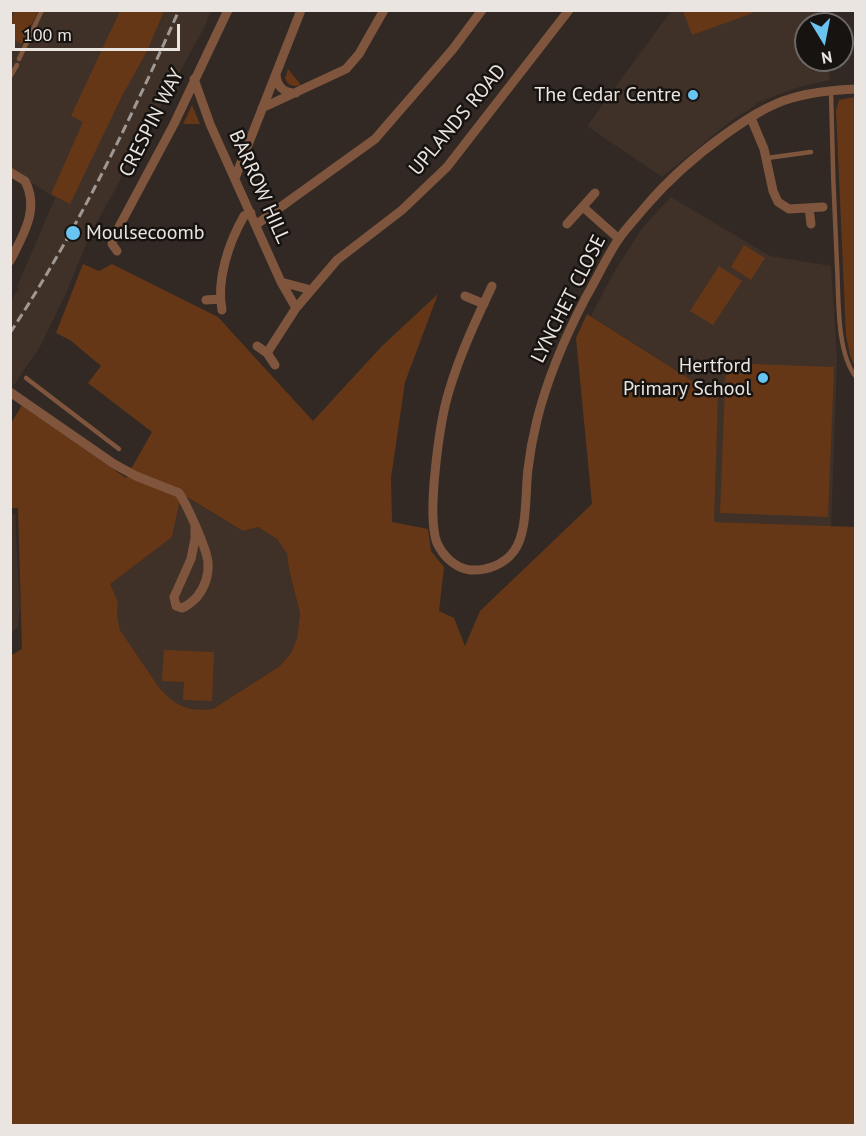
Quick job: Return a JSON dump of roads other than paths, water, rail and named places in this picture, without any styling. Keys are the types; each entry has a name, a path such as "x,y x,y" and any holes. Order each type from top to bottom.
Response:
{"street":[{"name":"CRESPIN WAY","path":"117,251 112,244 113,238 174,124 228,10"},
{"path":"235,178 301,10"},
{"path":"262,108 346,69 359,54 384,10"},
{"path":"257,224 375,138 453,49 483,10"},
{"name":"UPLANDS ROAD","path":"267,353 296,308 337,260 402,210 447,166 569,10"},
{"path":"276,73 281,88 288,93 296,93"},
{"name":"BARROW HILL","path":"194,79 281,282 296,308"},
{"name":"LYNCHET CLOSE","path":"492,285 459,360 442,417 434,521 437,543 448,559 465,569 476,570 501,563 514,552 517,546 523,524 532,442 544,390 567,333 619,239 670,178 697,155 765,109 790,98 855,89"},
{"path":"751,118 767,158 773,191 778,202 789,209 823,207"},
{"path":"10,172 25,181 32,204 28,222 10,261"},
{"path":"567,224 595,193"},
{"path":"583,207 619,239"},
{"path":"809,208 811,224"},
{"path":"222,310 220,299 232,238 244,216 251,213"},
{"path":"281,282 311,290"},
{"path":"465,296 484,303"},
{"path":"206,300 220,299"},
{"path":"257,346 267,353 275,364"},
{"path":"10,392 114,465 177,491 195,526 206,556 208,572 199,594 189,605 182,608 176,606 174,597 191,559 195,526"}],"lane":[{"path":"10,77 42,10"},
{"path":"831,91 839,303 843,345 855,377"},
{"path":"767,158 811,152"},
{"path":"26,378 119,449"}],"railway":[{"path":"10,333 58,255 101,175 179,10"}],"place":[{"name":"The Cedar Centre","path":"693,95"},
{"name":"Moulsecoomb","path":"73,233"},
{"name":"Hertford Primary School","path":"763,378"}]}
